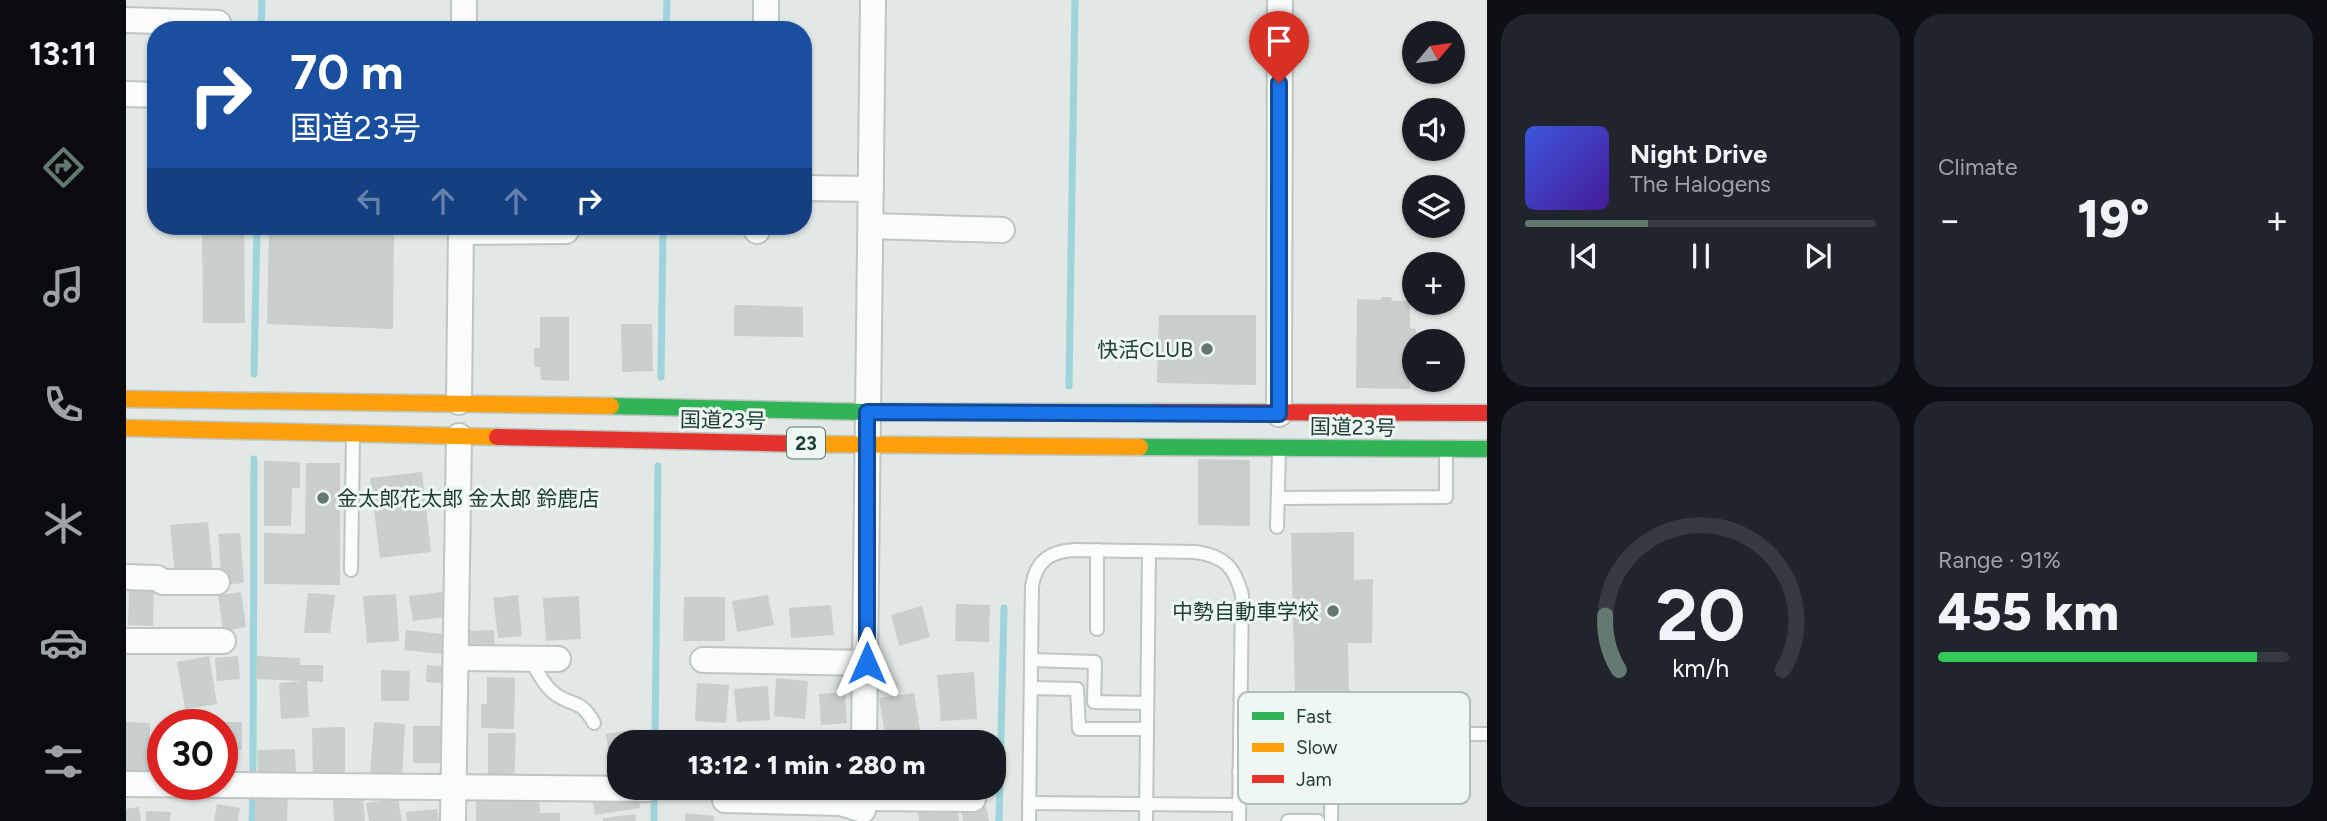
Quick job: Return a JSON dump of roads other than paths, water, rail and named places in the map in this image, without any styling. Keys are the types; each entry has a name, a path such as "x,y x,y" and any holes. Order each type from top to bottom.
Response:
{"highway":[{"name":"国道23号","path":"126,399 459,402 867,412 1487,413"},
{"name":"国道23号","path":"126,428 867,445 1487,449"}],"street":[{"path":"464,0 464,21"},
{"path":"766,0 766,21"},
{"path":"864,730 873,0"},
{"path":"1279,414 1280,0"},
{"path":"126,20 157,21"},
{"path":"126,94 147,95"},
{"path":"812,188 871,189"},
{"path":"871,226 1002,230"},
{"path":"459,402 461,235"},
{"path":"453,821 459,436"},
{"path":"126,577 157,578 163,582 217,582"},
{"path":"126,641 223,640"},
{"path":"457,658 558,659"},
{"path":"703,660 867,663"},
{"path":"126,784 607,789"},
{"path":"725,800 863,804 951,800"}],"lane":[{"path":"351,570 354,433"},
{"path":"1277,527 1279,447"},
{"path":"1278,498 1446,497 1446,449"},
{"path":"1097,550 1097,629"},
{"path":"1029,821 1032,586 1035,570 1047,557 1059,551 1097,550 1214,554 1238,577 1242,595 1240,692"},
{"path":"1146,821 1149,551"},
{"path":"530,659 548,687 559,696 581,705 594,723"},
{"path":"1031,660 1094,662 1094,702 1147,703"},
{"path":"1031,688 1077,689 1079,729 1147,729"},
{"path":"1029,803 1239,805 1239,821"},
{"path":"1288,821 1318,821"}],"waterway":[{"path":"261,21 262,0"},
{"path":"666,21 667,0"},
{"path":"1069,386 1075,0"},
{"path":"254,374 257,235"},
{"path":"661,377 663,235"},
{"path":"253,770 254,459"},
{"path":"655,730 658,466"},
{"path":"999,821 1004,608"},
{"path":"252,821 253,791"},
{"path":"654,800 654,821"}],"place":[{"name":"快活CLUB","path":"1207,349"},
{"name":"金太郎花太郎 金太郎 鈴鹿店","path":"323,498"},
{"name":"中勢自動車学校","path":"1333,611"}]}
